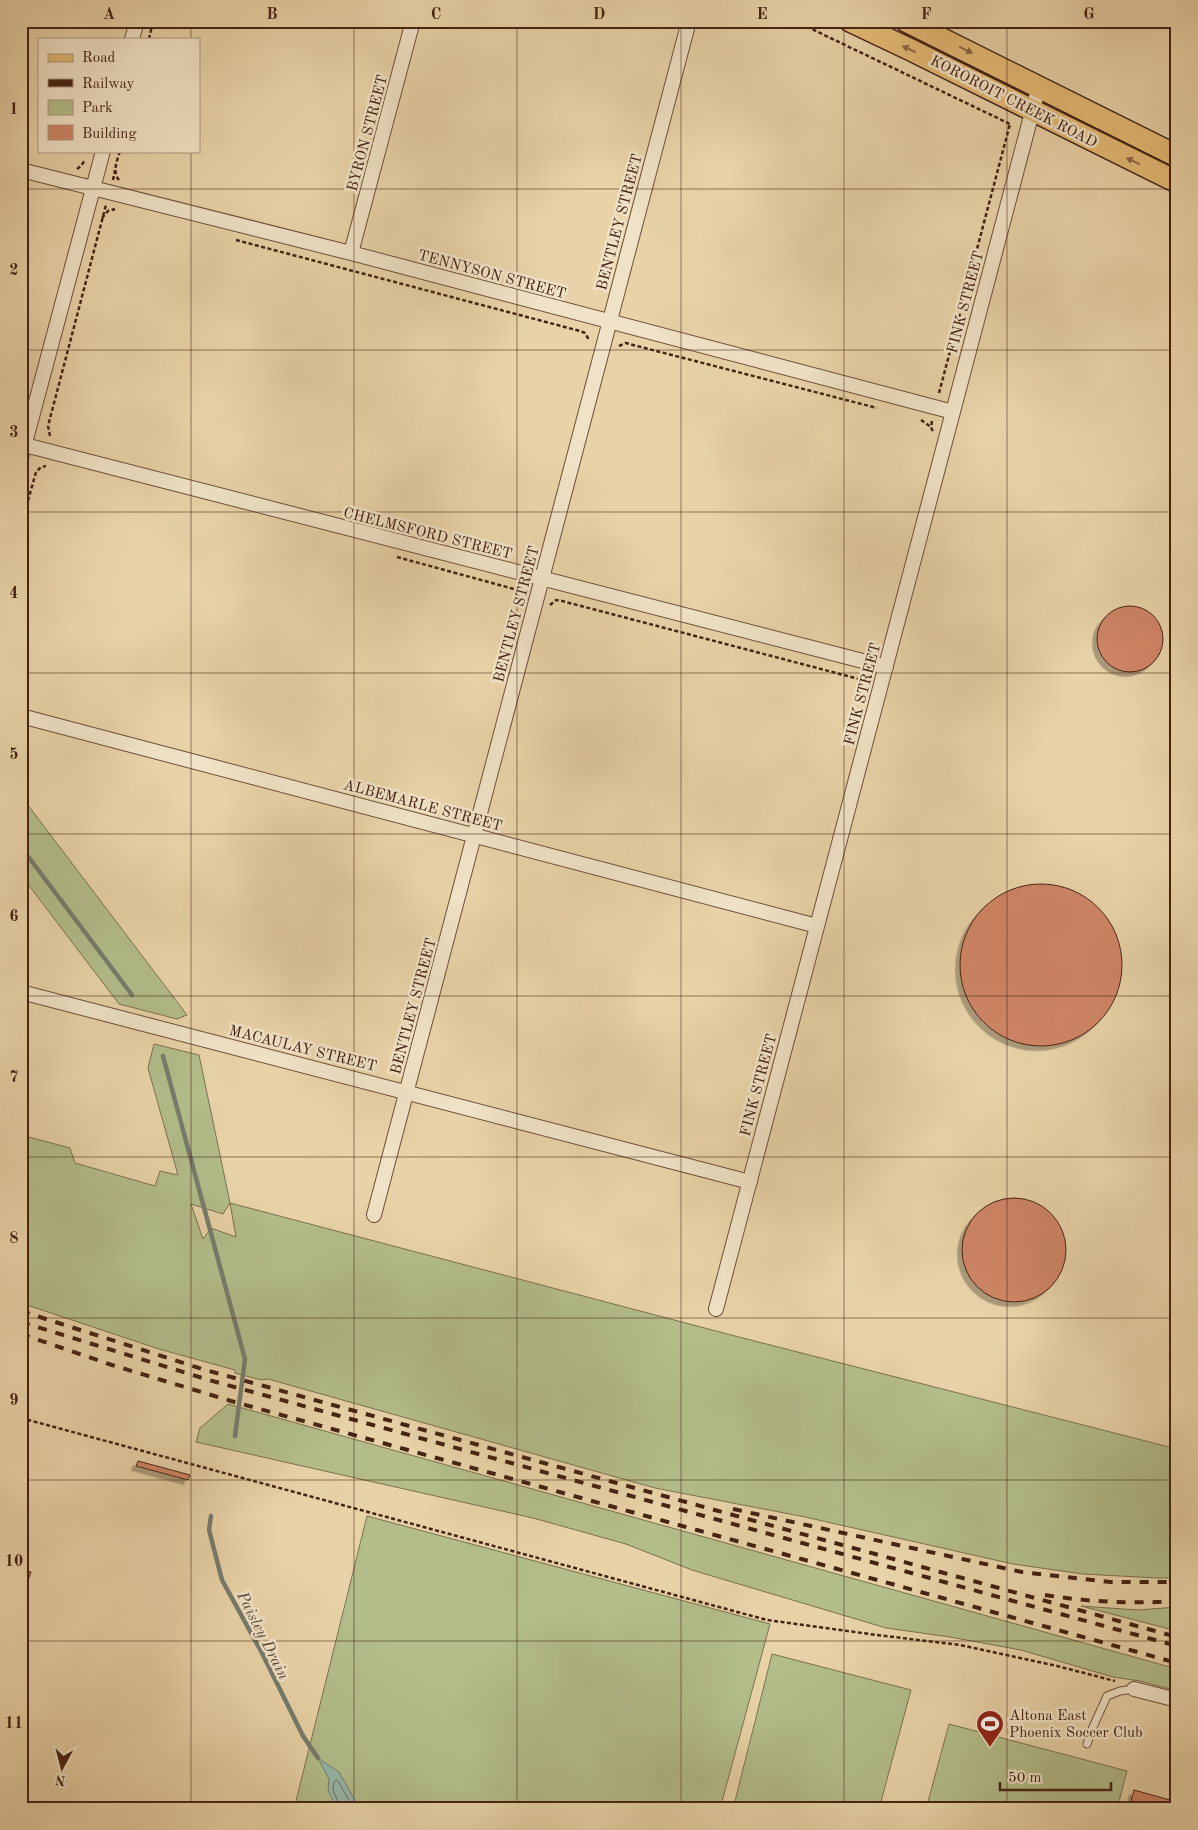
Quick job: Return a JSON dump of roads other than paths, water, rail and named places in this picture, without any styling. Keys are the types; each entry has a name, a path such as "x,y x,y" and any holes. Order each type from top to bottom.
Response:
{"main road":[{"name":"KOROROIT CREEK ROAD","path":"850,21 1177,182"},
{"name":"KOROROIT CREEK ROAD","path":"906,21 1177,156"}],"street":[{"path":"132,38 137,21"},
{"name":"BYRON STREET","path":"352,254 413,21"},
{"name":"BENTLEY STREET","path":"374,1215 689,21"},
{"name":"FINK STREET","path":"716,1309 817,926 879,666 953,412 1039,86"},
{"path":"22,449 103,152"},
{"name":"TENNYSON STREET","path":"21,170 109,194 352,254 953,412"},
{"name":"CHELMSFORD STREET","path":"22,449 542,579 879,666"},
{"name":"ALBEMARLE STREET","path":"21,716 817,926"},
{"name":"MACAULAY STREET","path":"21,992 750,1182"},
{"path":"1134,1689 1177,1700"}],"lane":[{"path":"1088,1744 1093,1727 1107,1696 1120,1691 1134,1689"}],"water":[{"path":"318,1758 339,1772 360,1809 337,1809 328,1790 329,1779"}],"waterway":[{"path":"21,847 132,995"},
{"path":"163,1056 245,1359 235,1436"},
{"name":"Paisley Drain","path":"211,1516 209,1530 222,1580 262,1653 303,1736 318,1758"}],"railway":[{"path":"21,1311 202,1369 1177,1637"},
{"path":"21,1322 209,1380 1177,1646"},
{"path":"21,1334 112,1365 231,1401 1177,1663"},
{"path":"733,1509 1022,1572 1110,1582 1177,1582"},
{"path":"1045,1595 1111,1602 1177,1601"}],"place":[{"name":"Altona East Phoenix Soccer Club","path":"990,1748"}]}
